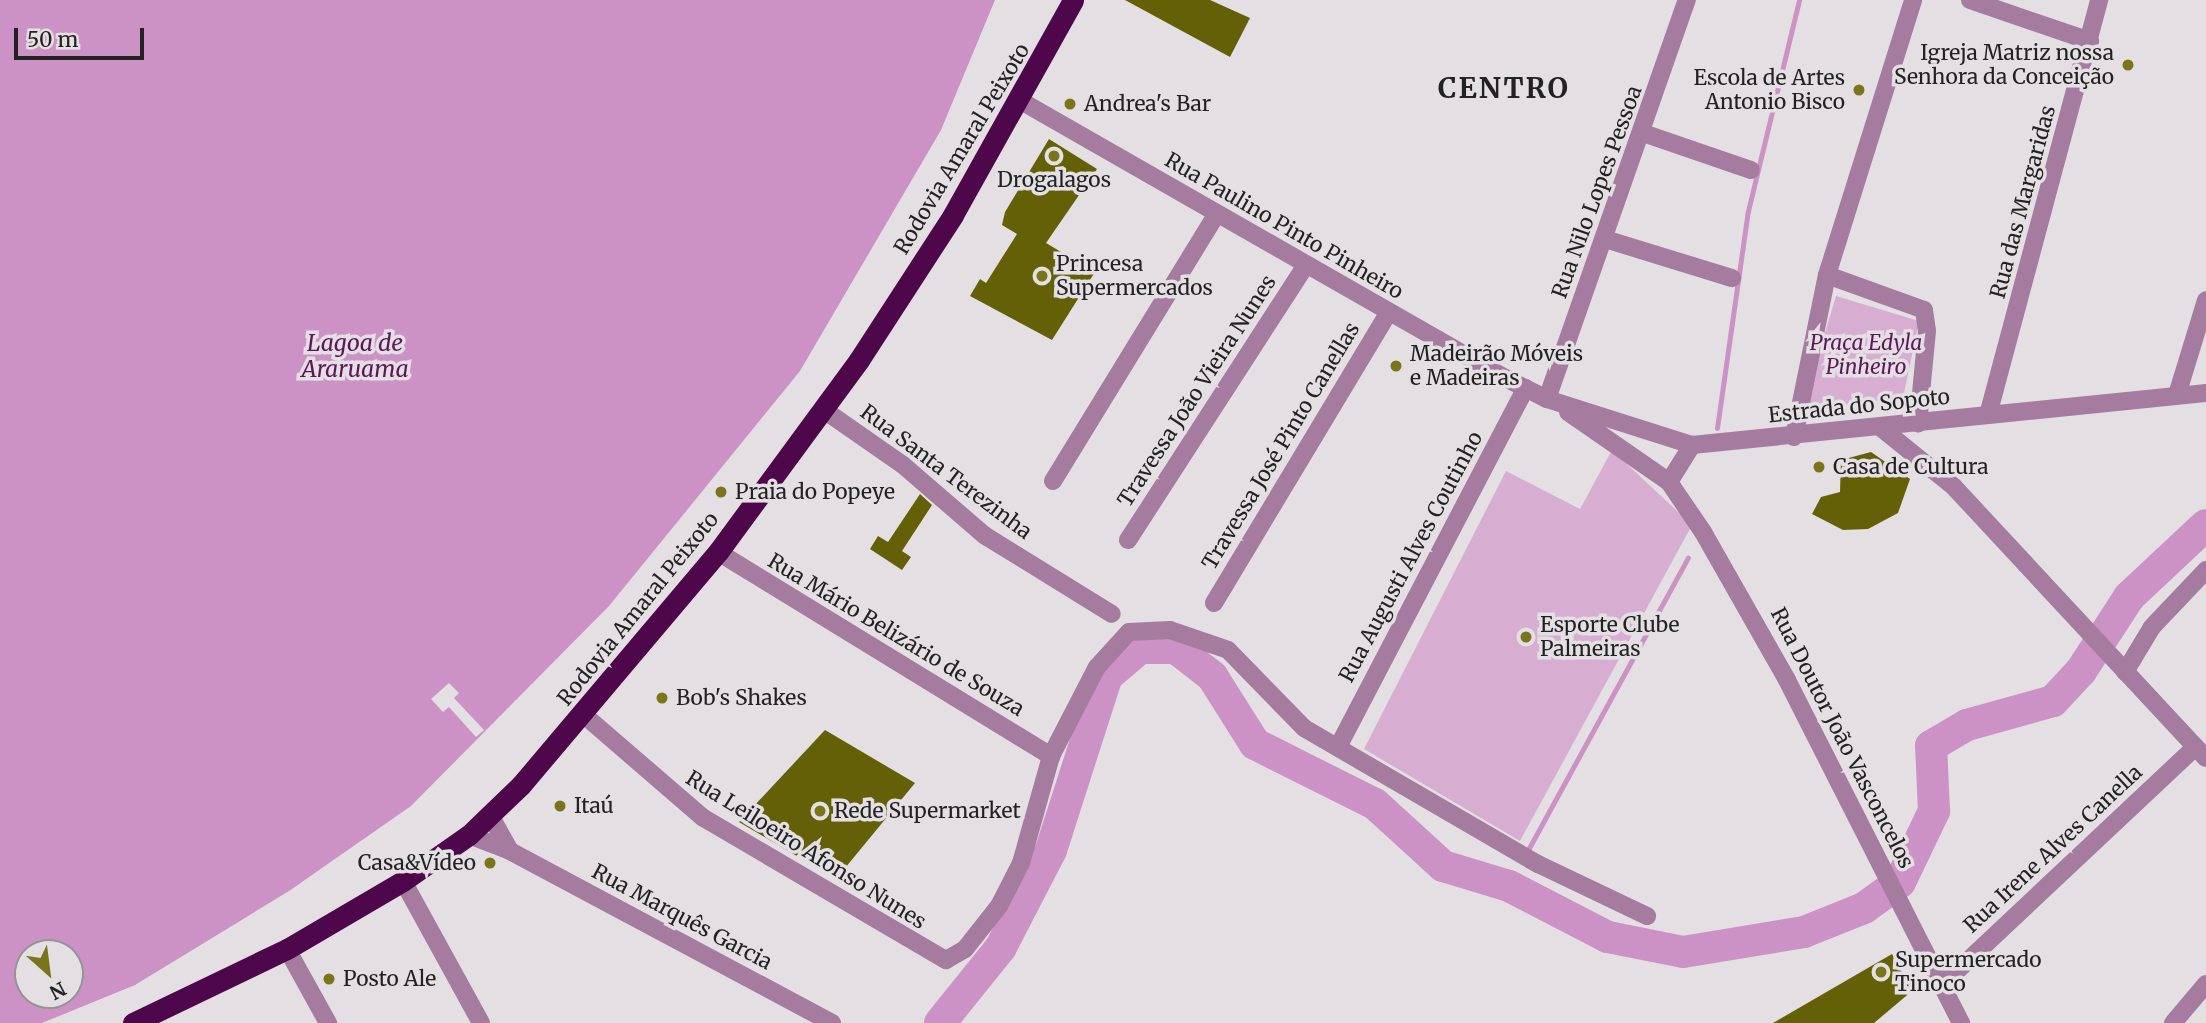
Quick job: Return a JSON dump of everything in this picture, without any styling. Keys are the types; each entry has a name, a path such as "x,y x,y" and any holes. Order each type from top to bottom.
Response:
{"highway":[{"name":"Rodovia Amaral Peixoto","path":"133,1023 287,949 403,881 469,835 584,715 718,552 824,410 920,269 1021,101 1073,0"}],"street":[{"name":"Rua Nilo Lopes Pessoa","path":"1547,399 1643,133 1687,0"},
{"path":"1794,436 1827,275 1913,0"},
{"path":"1970,0 2090,41"},
{"name":"Rua das Margaridas","path":"1988,415 2099,0"},
{"name":"Rua Paulino Pinto Pinheiro","path":"1021,101 1305,267 1526,388"},
{"path":"1643,133 1751,170"},
{"path":"1053,481 1216,215"},
{"path":"1605,239 1732,278"},
{"name":"Travessa João Vieira Nunes","path":"1128,540 1305,267"},
{"path":"1827,275 1924,310 1927,331 1919,424"},
{"path":"2177,395 2206,300"},
{"name":"Travessa José Pinto Canellas","path":"1214,603 1388,313"},
{"name":"Estrada do Sopoto","path":"1526,388 1547,399 1692,445 2206,393"},
{"name":"Rua Augusti Alves Coutinho","path":"1338,747 1526,388"},
{"path":"1547,399 1611,440 1669,482 1692,445"},
{"name":"Rua Santa Terezinha","path":"824,410 903,465 984,535 1112,614"},
{"path":"1611,440 1612,425 1624,423"},
{"path":"1880,427 1954,487 2200,752"},
{"name":"Rua Doutor João Vasconcelos","path":"1669,482 1730,575 1903,904 1961,1023"},
{"name":"Rua Mário Belizário de Souza","path":"718,552 1051,756"},
{"path":"2125,672 2152,627 2206,570"},
{"path":"1051,756 1116,640 1146,628 1170,630 1228,650 1285,712 1338,747 1538,864 1647,916"},
{"name":"Rua Leiloeiro Afonso Nunes","path":"584,715 702,817 946,960 965,948 999,906 1021,863 1051,756"},
{"name":"Rua Irene Alves Canella","path":"1943,984 2200,752"},
{"path":"489,815 510,851"},
{"name":"Rua Marquês Garcia","path":"469,835 510,851 832,1023"},
{"path":"403,881 481,1023"},
{"path":"287,949 328,1023"},
{"path":"2173,1023 2206,984"}],"green space":[{"name":"Praça Edyla Pinheiro","path":"1836,296 1919,321 1903,398 1802,410"},
{"name":"Esporte Clube Palmeiras","path":"1612,450 1692,525 1520,841 1364,749 1506,471 1580,509"}],"water":[{"name":"Lagoa de Araruama","path":"0,0 995,0 941,130 800,371 609,606 411,806 289,891 135,985 84,1006 84,939 14,939 14,1009 76,1009 42,1023 0,1023"}],"pier":[{"path":"449,683 459,693 454,698 484,730 476,737 449,707 443,712 431,699"}],"building":[{"path":"1125,0 1210,0 1250,18 1230,57"},
{"path":"1049,139 1097,169 1046,243 1095,272 1052,340 970,296 980,279 986,283 1017,234 1002,225 1005,212"},
{"path":"1871,452 1910,479 1898,513 1868,529 1843,530 1812,514 1821,497 1840,492 1841,460"},
{"path":"920,494 932,505 902,551 911,557 902,570 870,549 878,536 888,542"},
{"name":"Rede Supermarket","path":"825,730 915,783 836,879 739,822"},
{"name":"Supermercado Tinoco","path":"1892,954 1912,991 1874,1023 1773,1023"}],"waterway":[{"path":"1717,428 1748,211 1799,0"},
{"path":"940,1023 1001,947 1051,850 1107,676 1140,648 1176,648 1212,676 1255,744 1375,804 1443,866 1509,886 1608,937 1683,952 1804,932 1864,908 1900,882 1934,811 1931,746 1967,725 2053,701 2081,671 2129,597 2206,525"},
{"path":"1529,848 1688,558"},
{"path":"1509,886 1514,874"}],"place":[{"name":"Igreja Matriz nossa Senhora da Conceição","path":"2128,65"},
{"name":"Escola de Artes Antonio Bisco","path":"1859,90"},
{"name":"Andrea's Bar","path":"1070,104"},
{"name":"Drogalagos","path":"1054,156"},
{"name":"Princesa Supermercados","path":"1042,276"},
{"name":"Madeirão Móveis e Madeiras","path":"1396,366"},
{"name":"Casa de Cultura","path":"1819,467"},
{"name":"Praia do Popeye","path":"721,492"},
{"name":"Esporte Clube Palmeiras","path":"1526,637"},
{"name":"Bob's Shakes","path":"662,698"},
{"name":"Itaú","path":"560,806"},
{"name":"Rede Supermarket","path":"820,811"},
{"name":"Casa&Vídeo","path":"490,863"},
{"name":"Supermercado Tinoco","path":"1881,972"},
{"name":"Posto Ale","path":"329,979"}],"district":[{"name":"CENTRO","path":"1504,88"}]}
